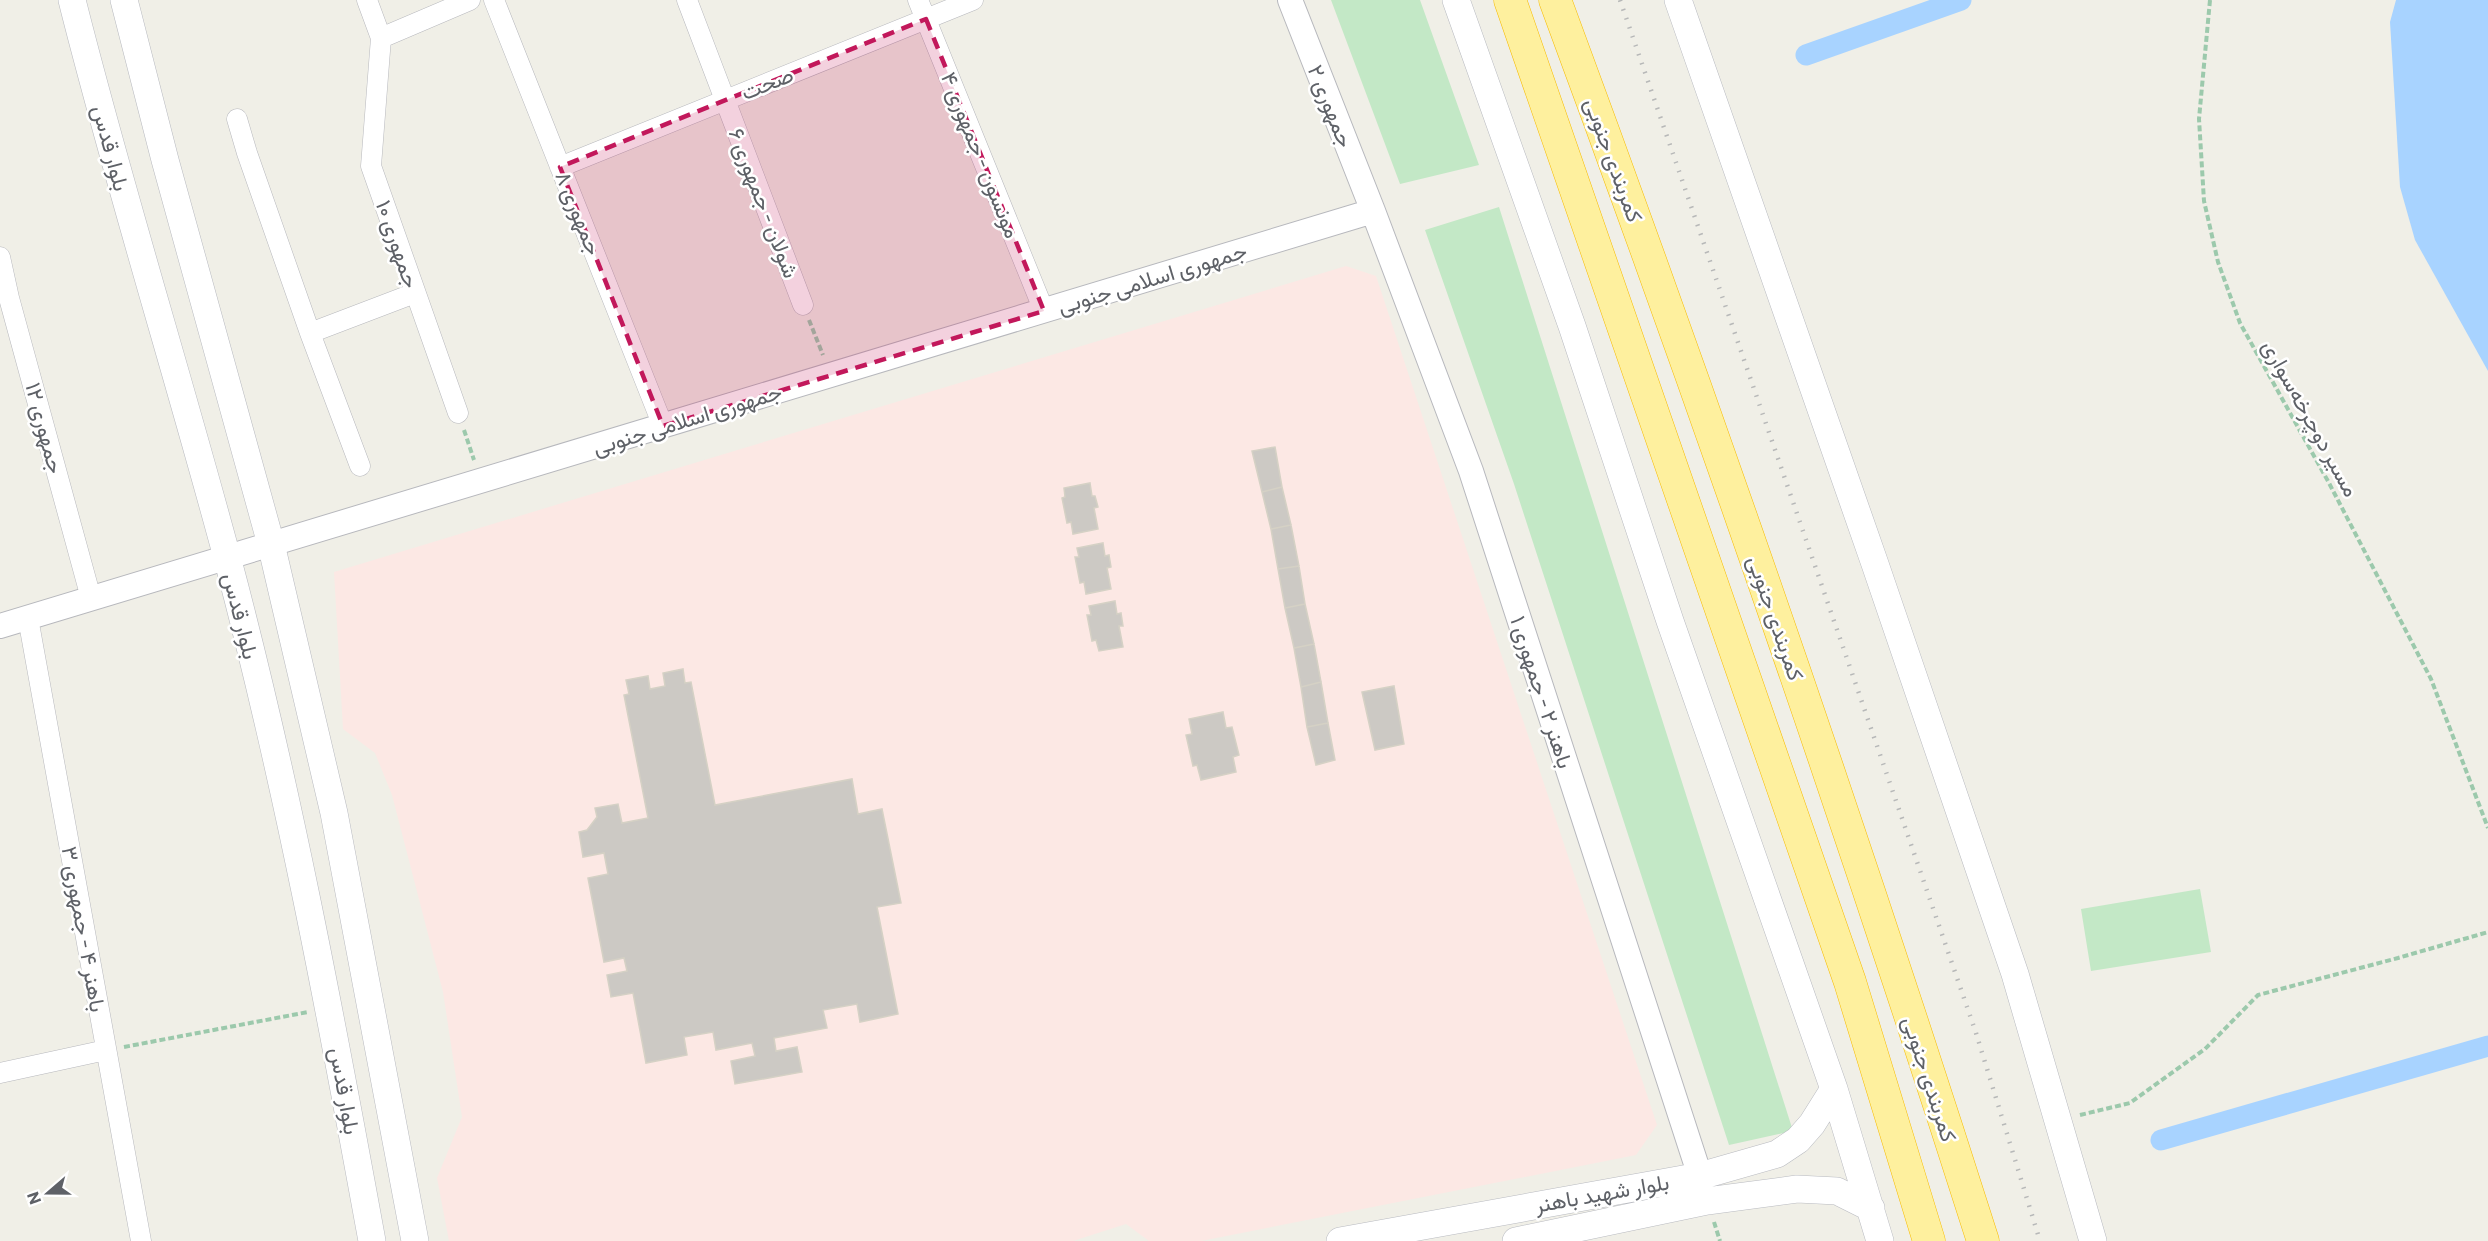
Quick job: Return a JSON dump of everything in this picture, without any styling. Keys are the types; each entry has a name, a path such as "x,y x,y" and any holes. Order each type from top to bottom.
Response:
{"highway":[{"name":"کمربندی جنوبی","path":"1510,0 1850,982 1929,1241"},
{"name":"کمربندی جنوبی","path":"1555,0 1760,570 1983,1241"}],"main road":[{"name":"بلوار قدس","path":"72,0 106,132 227,558 291,821 330,1008 372,1241"},
{"name":"بلوار قدس","path":"124,0 165,160 271,544 333,813 415,1241"},
{"path":"1456,0 1572,326 1670,621 1834,1089 1880,1241"},
{"path":"1678,0 2015,974 2093,1241"},
{"path":"291,821 333,813"},
{"name":"بلوار شهید باهنر","path":"1516,1241 1704,1188 1776,1154 1798,1140 1812,1124 1834,1089"},
{"name":"بلوار شهید باهنر","path":"1340,1241 1704,1188 1837,1191 1871,1208"}],"street":[{"name":"جمهوری ۱۰","path":"367,0 381,38 371,166 458,413"},
{"path":"381,38 470,0"},
{"name":"جمهوری ۸","path":"494,0 663,426"},
{"name":"شولان - جمهوری ۶","path":"687,0 803,305"},
{"name":"مونسون - جمهوری ۴","path":"918,0 1044,311"},
{"name":"صحت","path":"560,167 973,0"},
{"name":"جمهوری ۲","path":"1290,0 1373,212"},
{"path":"237,119 310,333 360,466"},
{"name":"جمهوری اسلامی جنوبی","path":"0,626 1373,212"},
{"name":"باهنر ۲ - جمهوری ۱","path":"1373,212 1470,471 1704,1188"},
{"name":"جمهوری ۱۲","path":"0,257 4,298 91,598"},
{"path":"310,333 415,293"},
{"name":"باهنر ۴ - جمهوری ۳","path":"27,618 141,1241"},
{"path":"0,1073 106,1050"}],"path":[{"name":"مسیر دوچرخه‌سواری","path":"2210,0 2199,119 2204,201 2218,262 2240,323 2335,493 2431,679 2488,828"},
{"path":"803,305 831,375"},
{"path":"458,413 481,481"},
{"path":"2058,1119 2130,1103 2205,1049 2258,995 2488,932"},
{"path":"106,1050 330,1008"}],"highlighted area":[{"path":"926,19 1044,311 663,426 560,167"}],"shaded area":[{"path":"1346,266 1376,276 1657,1125 1636,1155 1201,1241 1149,1241 1126,1224 1073,1241 449,1241 437,1178 462,1117 443,992 392,795 375,753 343,729 334,572"}],"green space":[{"path":"1331,0 1420,0 1479,165 1400,184"},
{"path":"1499,207 1793,1131 1729,1145 1514,484 1425,230"},
{"path":"2200,889 2211,952 2091,971 2081,909"}],"water":[{"path":"2396,0 2488,0 2488,371 2415,240 2400,187 2390,22"}],"building":[{"path":"1275,447 1282,487 1262,492 1252,451"},
{"path":"1090,483 1092,496 1095,496 1098,507 1094,508 1098,529 1073,534 1071,522 1067,523 1062,498 1065,497 1064,488"},
{"path":"1282,487 1291,525 1271,529 1262,492"},
{"path":"1291,525 1299,566 1278,569 1271,529"},
{"path":"1103,543 1105,556 1109,555 1111,567 1107,568 1111,589 1086,594 1084,582 1080,583 1075,557 1079,557 1077,548"},
{"path":"1299,566 1305,604 1285,608 1278,569"},
{"path":"1115,601 1117,614 1121,613 1123,626 1119,626 1123,647 1099,651 1096,640 1092,641 1087,615 1091,615 1089,606"},
{"path":"1305,604 1314,644 1294,648 1285,608"},
{"path":"1314,644 1321,682 1301,687 1294,648"},
{"path":"683,669 685,683 691,682 715,805 852,779 858,814 882,809 901,903 877,907 898,1014 860,1022 857,1004 823,1010 827,1028 774,1038 776,1051 797,1047 802,1072 735,1084 731,1061 755,1056 752,1043 716,1050 713,1032 684,1037 687,1055 646,1063 633,993 611,997 607,975 627,971 624,958 604,962 588,878 608,874 604,853 583,857 579,832 587,830 597,817 595,808 618,804 622,823 648,818 624,695 629,694 626,680 648,676 650,689 665,686 663,673"},
{"path":"1321,682 1328,723 1307,727 1301,687"},
{"path":"1394,686 1404,744 1375,750 1362,692"},
{"path":"1223,712 1226,728 1232,727 1239,755 1233,757 1236,772 1201,780 1197,765 1193,766 1186,735 1192,734 1189,719"},
{"path":"1328,723 1335,760 1316,765 1307,727"}],"waterway":[{"path":"1806,55 1961,0"},
{"path":"2161,1140 2488,1046"}],"railway":[{"path":"1620,0 1976,1033 2040,1241"}]}
